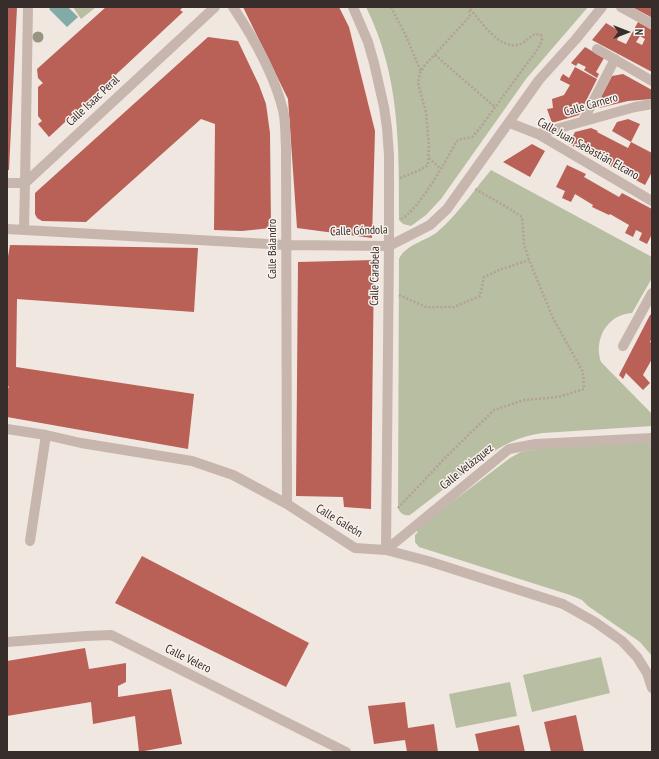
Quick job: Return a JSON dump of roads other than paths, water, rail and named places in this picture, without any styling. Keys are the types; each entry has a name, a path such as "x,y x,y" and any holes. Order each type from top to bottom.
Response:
{"street":[{"path":"24,230 28,7"},
{"name":"Calle Isaac Peral","path":"25,183 215,7"},
{"name":"Calle Balandro","path":"233,7 251,35 271,77 283,111 286,147 287,504"},
{"name":"Calle Carabela","path":"353,7 368,42 384,106 389,155 386,550"},
{"name":"Calle Góndola","path":"7,229 286,245 389,246 430,225 447,209 539,80 602,7"},
{"path":"621,7 652,24"},
{"path":"597,49 652,81"},
{"path":"583,121 615,59"},
{"name":"Calle Carnero","path":"538,134 634,107 652,104"},
{"name":"Calle Juan Sebastián Elcano","path":"510,122 538,134 652,201"},
{"path":"7,183 25,183"},
{"path":"623,346 649,304 652,293"},
{"name":"Calle Galeón","path":"7,429 192,461 233,474 287,504 355,548 386,550 428,561 563,604 595,622 622,641 650,672 652,688"},
{"path":"30,541 46,435"},
{"name":"Calle Velázquez","path":"386,550 509,449 536,444 652,438"},
{"name":"Calle Velero","path":"7,642 111,635 346,752"}],"water":[{"path":"51,7 68,7 78,17 67,27 49,9"}]}
